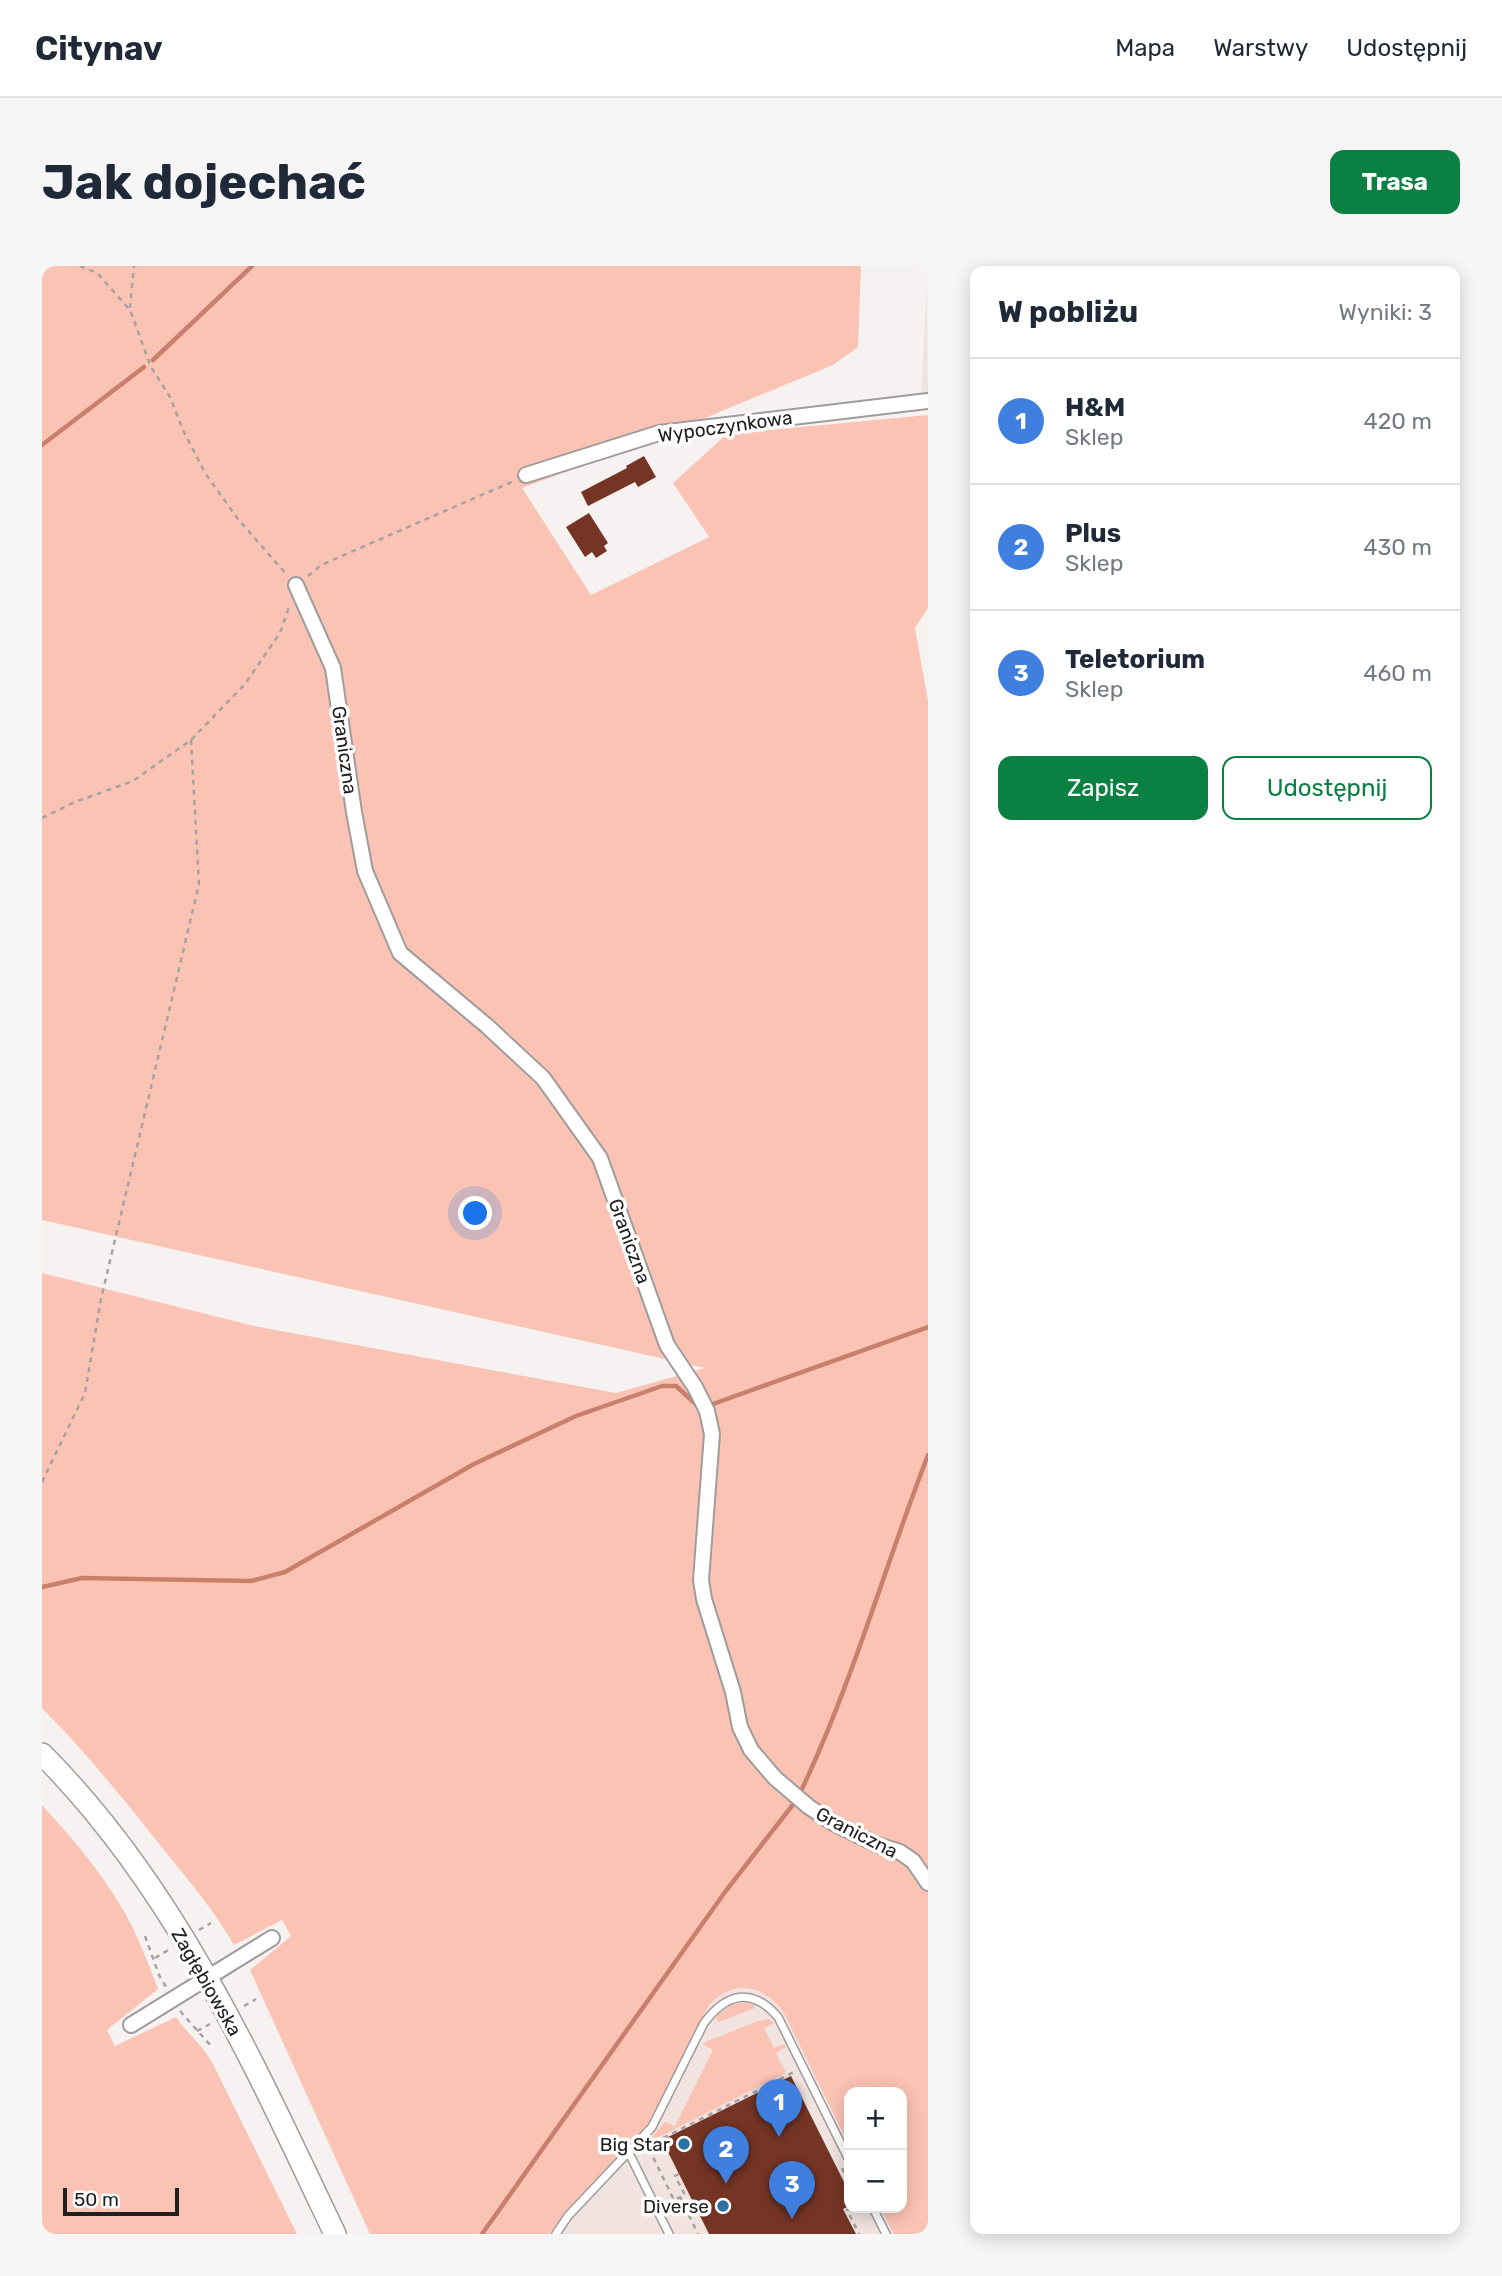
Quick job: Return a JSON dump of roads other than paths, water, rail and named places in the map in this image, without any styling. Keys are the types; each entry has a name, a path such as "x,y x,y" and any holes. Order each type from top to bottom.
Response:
{"main road":[{"name":"Zagłębiowska","path":"42,1754 118,1843 159,1900 208,1978 335,2234"}],"street":[{"name":"Wypoczynkowa","path":"526,475 659,433 928,401"},
{"name":"Graniczna","path":"296,586 333,668 365,871 400,953 487,1026 543,1078 600,1158 667,1345 695,1387 707,1411 712,1434 701,1580 733,1692 740,1727 751,1750 775,1778 808,1807 835,1824 906,1856 913,1861 928,1883"},
{"path":"131,2025 272,1938"}],"lane":[{"path":"557,2233 568,2216 652,2127 704,2023 715,2009 727,2000 747,1997 769,2007 778,2017 844,2150"},
{"path":"629,2152 669,2234"},
{"path":"876,2213 886,2234"}],"waterway":[{"path":"153,360 252,266"},
{"path":"42,445 144,367"},
{"path":"713,1404 928,1327"},
{"path":"42,1587 82,1578 251,1581 285,1572 474,1464 576,1416 662,1386 676,1386 698,1406"},
{"path":"802,1789 853,1665 928,1455"},
{"path":"482,2234 725,1892 795,1802"}],"place":[{"name":"H&M","path":"779,2137"},
{"name":"Big Star","path":"684,2144"},
{"name":"Plus","path":"726,2184"},
{"name":"Diverse","path":"723,2206"},
{"name":"Teletorium","path":"792,2219"}]}
